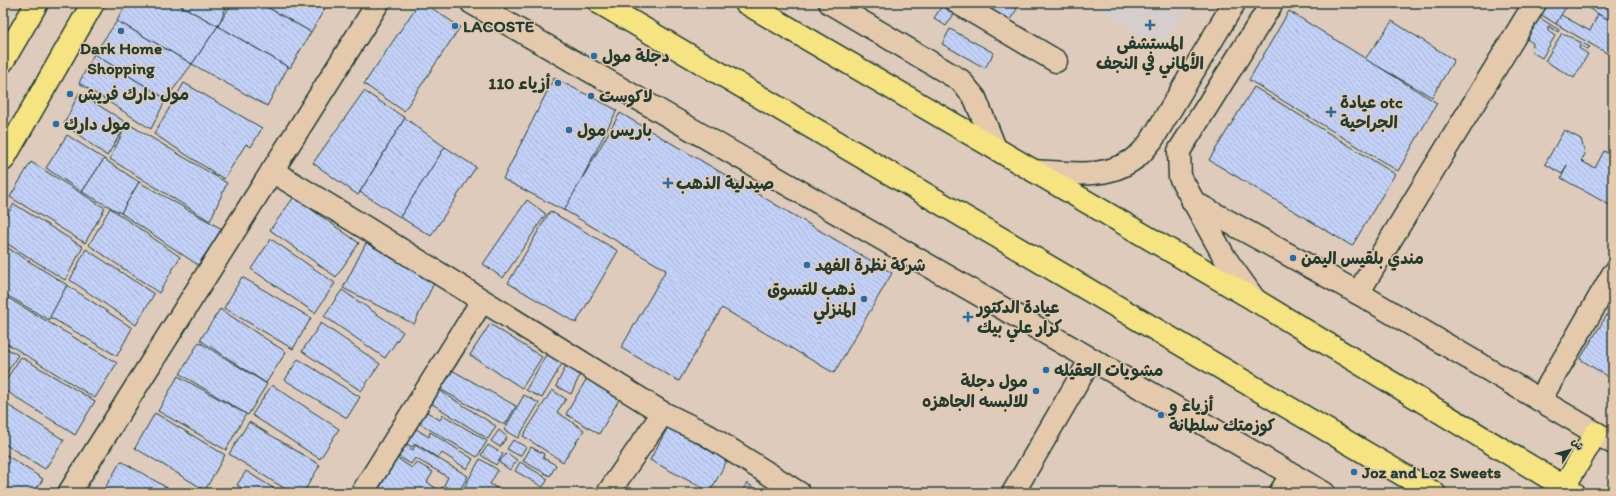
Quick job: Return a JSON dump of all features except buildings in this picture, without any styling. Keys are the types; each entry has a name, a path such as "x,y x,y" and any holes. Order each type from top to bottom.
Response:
{"main road":[{"path":"3,61 37,3"},
{"path":"3,160 93,3"},
{"path":"600,3 1434,493"},
{"path":"746,3 1255,300 1569,490 1604,438"}],"street":[{"path":"69,493 378,3"},
{"path":"472,3 1324,493"},
{"path":"830,3 960,80 975,98 995,148"},
{"path":"958,3 1056,61"},
{"path":"1255,300 1226,258 1180,177 1179,151 1272,3"},
{"path":"1358,293 1535,3"},
{"path":"1233,5 1238,16 1243,21 1258,26"},
{"path":"1034,171 1085,174 1105,172 1123,166 1139,155 1152,140 1233,5"},
{"path":"272,171 662,412 704,433 799,493"},
{"path":"1193,202 1358,293 1604,438"},
{"path":"1540,400 1613,274"},
{"path":"362,493 482,301"},
{"path":"1013,493 1091,359"},
{"path":"608,493 662,412"},
{"path":"1280,493 1292,474"}],"shaded area":[{"name":"المستشفى الألماني في النجف","path":"1088,3 1189,3 1162,48"}],"place":[{"name":"المستشفى الألماني في النجف","path":"1150,25"},
{"name":"LACOSTE","path":"455,26"},
{"name":"Dark Home Shopping","path":"121,31"},
{"name":"دجلة مول","path":"594,56"},
{"name":"أزياء 110","path":"558,83"},
{"name":"مول دارك فريش","path":"70,94"},
{"name":"لاكوست","path":"591,96"},
{"name":"عيادة otc الجراحية","path":"1331,112"},
{"name":"مول دارك","path":"56,124"},
{"name":"باريس مول","path":"569,130"},
{"name":"صيدلية الذهب","path":"668,183"},
{"name":"مندي بلقيس اليمن","path":"1293,258"},
{"name":"شركة نظرة الفهد","path":"807,265"},
{"name":"ذهب للتسوق المنزلي","path":"864,299"},
{"name":"عيادة الدكتور كرار علي بيك","path":"968,317"},
{"name":"مشويات العقيله","path":"1046,370"},
{"name":"مول دجلة للالبسه الجاهزه","path":"1036,391"},
{"name":"أزياء و كوزمتك سلطانة","path":"1161,415"},
{"name":"Joz and Loz Sweets","path":"1354,472"}]}
